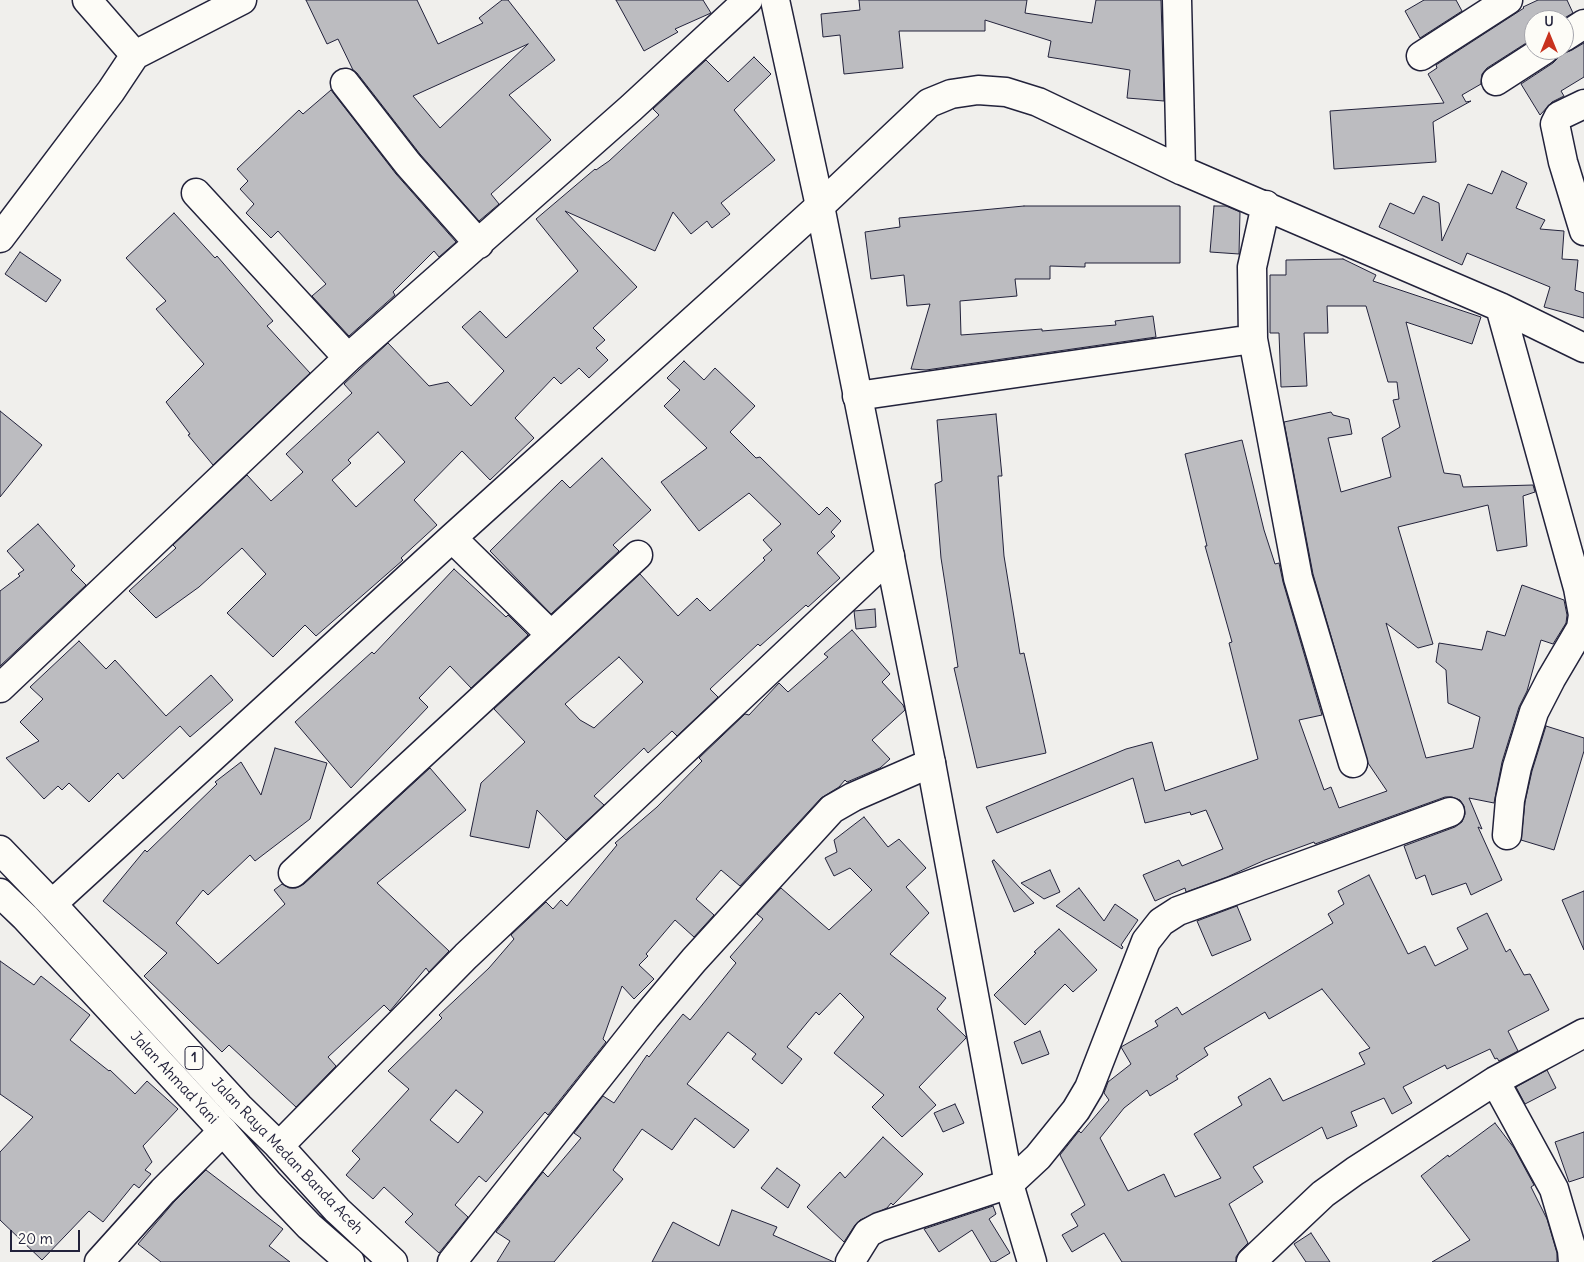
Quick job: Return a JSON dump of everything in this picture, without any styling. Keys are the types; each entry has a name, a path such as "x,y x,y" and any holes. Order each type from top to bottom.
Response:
{"street":[{"path":"87,0 135,55"},
{"path":"0,238 135,55 242,0"},
{"path":"0,688 348,358 631,108 748,0"},
{"path":"775,0 820,206 890,556 1008,1184 1032,1262"},
{"path":"1177,0 1181,170"},
{"path":"1421,56 1508,0"},
{"path":"1496,81 1529,60"},
{"path":"345,83 408,164 479,244"},
{"path":"52,904 452,538 820,206 929,103 951,94 978,90 1006,92 1038,102 1181,170 1500,307 1584,348"},
{"path":"1584,104 1559,116 1555,124 1563,162 1584,231"},
{"path":"196,192 348,358"},
{"path":"1266,205 1252,267 1253,340 1298,578 1353,764"},
{"path":"1500,307 1578,588 1583,615 1581,628 1534,712 1517,767 1510,800 1507,835"},
{"path":"857,396 1253,340"},
{"path":"452,538 551,635"},
{"path":"293,873 638,555"},
{"path":"279,1146 466,956 890,556"},
{"path":"452,1262 646,1017 694,960 832,809 852,797 930,763"},
{"path":"850,1262 868,1233 879,1227 1008,1184 1038,1158 1083,1099 1089,1088 1146,941 1161,922 1178,911 1450,812"},
{"name":"Jalan Raya Medan Banda Aceh","path":"0,850 239,1107 279,1146 338,1210 393,1262"},
{"name":"Jalan Ahmad Yani","path":"0,893 25,917 223,1130 268,1183 309,1226 350,1262"},
{"path":"1251,1262 1323,1194 1354,1171 1495,1081 1584,1033"},
{"path":"1495,1081 1554,1189 1572,1250 1573,1262"},
{"path":"99,1262 163,1191 223,1130"}],"building":[{"path":"306,0 417,0 438,44 483,23 479,18 502,0 508,0 555,60 509,95 551,140 491,194 499,204 479,221 420,154 353,70 338,39 327,44","holes":["528,44 440,128 413,96"]},
{"path":"616,0 703,0 711,13 675,29 678,32 644,51"},
{"path":"859,0 1027,0 1025,13 1092,23 1096,0 1161,0 1164,101 1127,98 1130,70 1048,57 1051,41 985,20 985,31 899,31 903,68 844,74 840,35 823,37 821,14 860,10"},
{"path":"1424,0 1456,0 1462,11 1420,38 1405,11"},
{"path":"1538,0 1567,0 1572,10 1524,10 1524,44 1487,68 1482,74 1481,84 1462,95 1466,102 1471,101 1433,122 1436,162 1334,169 1330,111 1444,103 1428,74 1437,68 1436,65 1523,7"},
{"path":"1584,43 1584,77 1561,91 1564,96 1552,102 1540,115 1521,84 1556,60 1574,60 1574,49"},
{"path":"754,57 771,74 734,110 775,160 721,203 730,214 712,228 707,221 691,234 673,212 655,251 565,211 637,287 593,328 605,340 596,348 608,360 589,378 579,368 561,384 554,377 515,418 534,438 490,480 462,451 414,500 437,525 401,558 403,560 316,636 305,625 273,657 227,613 266,574 242,548 199,587 156,618 129,591 176,548 173,545 247,475 271,501 303,472 286,454 352,393 344,384 388,343 429,386 448,382 471,406 504,371 462,327 480,311 506,338 578,271 536,219 595,169 609,161 659,115 653,109 706,60 728,82","holes":["378,432 405,462 356,507 332,480 351,463 348,460"]},
{"path":"331,90 396,174 456,242 439,257 434,251 393,292 395,295 349,336 312,296 326,284 278,231 271,238 246,213 254,204 240,189 248,181 237,169 299,110 303,114"},
{"path":"1502,171 1527,183 1516,208 1545,220 1540,229 1564,231 1562,259 1578,260 1575,290 1584,293 1584,318 1544,307 1550,287 1467,253 1462,265 1379,227 1390,203 1414,214 1423,196 1439,203 1442,241 1468,184 1492,194"},
{"path":"1024,206 1180,206 1180,263 1085,263 1085,267 1050,266 1050,279 1015,279 1017,296 960,301 961,335 1116,325 1115,321 1153,316 1156,337 926,370 911,369 930,304 907,306 904,275 871,279 865,232 900,227 899,218"},
{"path":"1214,206 1226,206 1240,212 1239,254 1210,252"},
{"path":"174,213 215,258 217,256 273,321 267,326 310,373 213,465 188,435 190,434 166,402 204,364 156,309 166,301 126,258"},
{"path":"20,252 61,280 46,302 5,274"},
{"path":"1343,259 1376,275 1373,281 1481,317 1472,344 1406,322 1444,473 1460,475 1463,487 1533,485 1535,492 1523,496 1527,546 1497,551 1488,505 1398,527 1433,644 1418,648 1386,623 1426,758 1473,748 1480,717 1448,703 1446,670 1436,662 1439,643 1482,650 1487,631 1505,636 1522,585 1564,600 1567,615 1566,623 1553,644 1541,640 1527,691 1519,707 1502,762 1494,803 1469,798 1482,829 1478,827 1502,880 1471,895 1466,883 1432,895 1425,875 1416,879 1404,846 1455,827 1462,822 1465,814 1464,806 1460,800 1452,797 1445,797 1315,844 1314,842 1265,860 1227,877 1186,892 1185,888 1155,901 1143,875 1179,860 1182,866 1223,849 1206,810 1191,815 1190,812 1145,823 1133,778 997,833 986,807 1126,749 1152,742 1165,791 1258,759 1229,643 1232,642 1205,546 1207,546 1185,454 1242,440 1264,530 1275,564 1279,563 1322,715 1299,720 1324,790 1331,787 1339,808 1387,791 1368,763 1313,574 1284,422 1331,412 1333,415 1349,419 1352,434 1328,438 1341,492 1391,477 1382,438 1400,427 1393,400 1399,399 1397,382 1388,382 1366,306 1327,306 1328,333 1304,333 1307,386 1281,387 1279,333 1270,333 1270,275 1286,275 1286,260"},
{"path":"684,361 704,380 715,368 755,406 730,432 756,458 760,457 819,515 827,507 841,521 831,532 835,536 817,553 840,578 760,646 758,644 710,689 718,697 677,736 672,731 648,753 644,748 594,796 604,805 566,840 537,810 529,848 470,836 481,783 525,742 494,709 640,574 678,616 697,598 710,611 765,560 763,558 772,550 763,540 781,524 749,493 699,531 661,482 707,448 664,406 680,390 667,378","holes":["619,657 643,682 594,728 580,720 565,704"]},
{"path":"0,411 42,445 0,497"},
{"path":"996,414 1002,476 998,476 1004,556 1020,654 1024,653 1046,753 977,768 954,668 958,667 941,558 935,484 942,481 937,420"},
{"path":"602,458 651,510 613,545 619,551 551,614 490,551 562,480 570,488"},
{"path":"38,524 75,566 71,570 86,585 0,666 0,591 20,576 18,574 24,570 7,551"},
{"path":"454,569 506,617 508,615 528,635 471,688 450,666 419,698 428,707 351,788 295,722 372,652 374,654"},
{"path":"875,609 876,627 856,629 854,611"},
{"path":"852,630 890,674 882,682 903,705 905,710 872,740 890,759 880,768 847,782 845,780 839,787 821,798 740,886 721,870 696,899 714,915 694,937 675,920 639,965 654,979 634,999 622,986 603,1039 606,1042 548,1115 545,1112 486,1182 479,1176 455,1205 468,1217 439,1253 405,1222 413,1214 384,1187 373,1199 346,1175 360,1159 352,1151 409,1089 388,1071 442,1018 439,1015 489,968 514,939 511,935 546,902 553,909 561,900 567,906 617,845 615,843 657,807 702,761 699,758 745,714 749,715 779,683 788,692 828,657 824,654","holes":["456,1090 483,1112 458,1143 430,1120"]},
{"path":"79,641 106,669 115,660 166,716 211,675 233,700 190,737 180,726 123,779 118,773 89,802 69,783 62,790 58,786 44,799 6,758 39,741 20,722 43,699 30,687"},
{"path":"1546,726 1584,738 1584,751 1554,850 1521,840 1525,802 1532,771"},
{"path":"275,748 327,763 310,819 255,861 250,855 208,895 203,890 176,923 218,964 285,904 274,890 282,884 289,888 296,888 304,884 430,768 466,810 377,883 449,951 429,972 426,968 390,1011 384,1005 328,1057 336,1066 296,1107 229,1045 222,1052 144,976 167,953 103,901 145,850 147,852 217,784 215,782 241,762 261,795"},
{"path":"864,817 888,847 899,839 926,868 906,887 929,913 890,954 946,998 937,1009 966,1037 919,1087 936,1105 902,1137 872,1107 884,1095 834,1053 864,1017 840,993 819,1015 816,1012 787,1047 802,1059 782,1084 752,1059 756,1054 728,1032 687,1084 749,1130 734,1148 695,1118 672,1150 642,1129 613,1170 623,1179 554,1262 497,1262 510,1241 496,1232 543,1172 548,1177 581,1138 574,1133 603,1096 614,1103 647,1055 649,1057 683,1014 690,1020 736,963 730,957 763,919 757,914 781,888 829,930 872,890 850,868 834,876 825,858 837,852 834,840"},
{"path":"994,860 1034,903 1014,912 992,861"},
{"path":"1050,870 1060,892 1044,899 1021,883"},
{"path":"1369,875 1408,954 1425,946 1435,966 1468,949 1457,928 1487,913 1506,952 1510,949 1524,975 1530,974 1549,1010 1508,1031 1518,1051 1499,1061 1497,1058 1495,1059 1490,1049 1447,1069 1445,1065 1403,1087 1412,1103 1392,1114 1384,1098 1351,1112 1357,1126 1327,1139 1322,1127 1253,1167 1263,1182 1229,1204 1248,1243 1236,1257 1236,1262 1122,1262 1104,1233 1072,1252 1062,1235 1078,1226 1071,1214 1085,1205 1060,1155 1079,1131 1081,1133 1109,1100 1104,1093 1108,1082 1131,1064 1121,1047 1158,1026 1155,1021 1177,1007 1182,1015 1333,923 1328,914 1344,904 1338,891","holes":["1322,989 1370,1048 1359,1053 1365,1064 1283,1101 1270,1078 1238,1097 1242,1105 1194,1134 1221,1178 1175,1197 1164,1174 1128,1191 1100,1138 1124,1108 1147,1090 1150,1096 1178,1079 1176,1076 1208,1055 1204,1048 1265,1012 1269,1019"]},
{"path":"1079,888 1104,921 1115,904 1138,920 1121,945 1122,949 1056,906"},
{"path":"1584,891 1584,950 1562,900"},
{"path":"1237,906 1251,940 1212,956 1197,921"},
{"path":"1059,929 1097,970 1073,992 1065,984 1025,1025 994,995 1036,953 1034,952"},
{"path":"0,961 34,985 41,976 90,1015 70,1040 110,1070 135,1094 147,1081 178,1109 143,1146 152,1162 145,1170 151,1174 139,1188 134,1184 103,1222 89,1211 42,1260 0,1220 0,1152 33,1117 0,1094"},
{"path":"1040,1031 1049,1054 1022,1064 1014,1042"},
{"path":"1547,1070 1556,1088 1525,1104 1516,1087"},
{"path":"955,1104 964,1123 943,1132 934,1113"},
{"path":"1495,1123 1514,1148 1534,1185 1531,1187 1547,1219 1557,1253 1557,1262 1432,1262 1470,1240 1421,1176"},
{"path":"1584,1132 1584,1177 1569,1182 1555,1142"},
{"path":"883,1137 923,1174 893,1205 891,1203 887,1208 860,1220 844,1242 807,1207 840,1172 845,1178"},
{"path":"777,1168 800,1185 788,1208 761,1188"},
{"path":"206,1170 283,1229 269,1246 290,1262 161,1262 138,1244 174,1202"},
{"path":"993,1206 996,1214 989,1219 1010,1253 995,1262 991,1262 972,1230 939,1252 924,1229"},
{"path":"732,1210 777,1227 773,1235 834,1262 652,1262 673,1222 719,1246"},
{"path":"1311,1233 1330,1262 1306,1262 1294,1244"}]}
